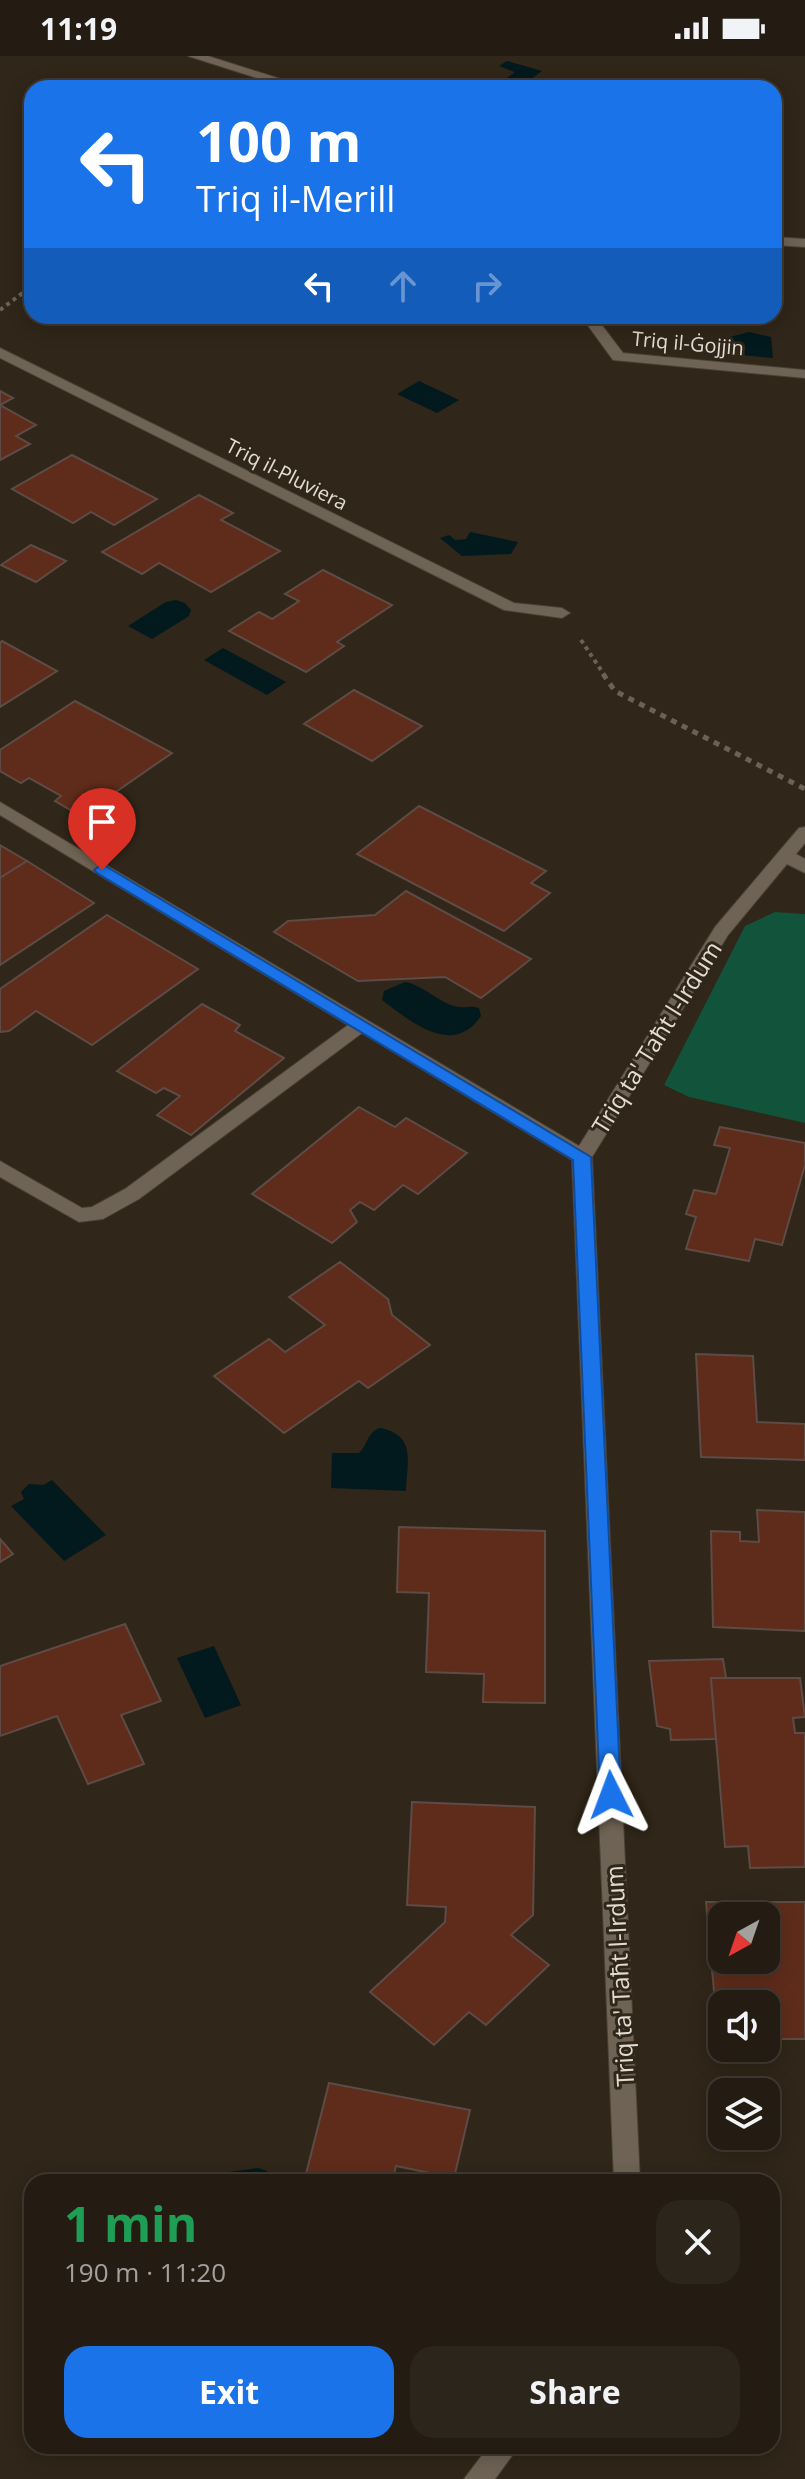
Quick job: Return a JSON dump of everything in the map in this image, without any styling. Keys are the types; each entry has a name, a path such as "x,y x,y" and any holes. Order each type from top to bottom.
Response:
{"street":[{"path":"194,56 275,80"},
{"path":"782,242 805,243"},
{"name":"Triq il-Ġojjin","path":"594,324 618,357 805,374"},
{"name":"Triq il-Pluviera","path":"0,352 510,607 562,613"},
{"path":"0,807 359,1026 582,1157"},
{"name":"Triq ta' Taħt l-Irdum","path":"627,2174 582,1157 721,931 805,832"},
{"path":"785,855 805,867"},
{"path":"0,1168 79,1215 96,1214 132,1194 359,1026"},
{"path":"478,2479 499,2454"}],"path":[{"path":"0,310 24,292"},
{"path":"562,613 615,691 805,789"}],"green space":[{"path":"775,912 805,914 805,1123 689,1097 664,1085 745,926"}],"water":[{"path":"507,61 542,71 530,80 504,80 515,72 499,66"},
{"path":"749,332 771,337 773,358 699,351 691,347"},
{"path":"419,381 459,400 437,413 397,394"},
{"path":"470,532 518,542 511,554 462,556 440,538 449,535 455,540 466,539"},
{"path":"176,600 185,603 191,610 189,616 152,639 128,626 166,602"},
{"path":"223,648 286,682 267,695 204,660"},
{"path":"405,982 452,1005 479,1008 481,1016 470,1028 458,1034 432,1032 382,1000 384,991"},
{"path":"380,1428 400,1437 405,1444 408,1461 406,1491 331,1488 332,1453 359,1453 372,1432"},
{"path":"52,1480 106,1535 64,1561 11,1506 24,1499 21,1492 29,1484 43,1485"},
{"path":"214,1646 241,1705 205,1718 177,1658"},
{"path":"258,2168 268,2174 220,2174"}],"building":[{"path":"0,391 13,398 0,405"},
{"path":"0,405 36,425 16,436 30,444 0,460"},
{"path":"72,455 157,499 114,525 91,512 73,523 12,489"},
{"path":"199,495 233,513 221,520 280,551 211,592 159,563 142,574 102,552"},
{"path":"31,545 66,561 36,582 1,565"},
{"path":"323,570 392,605 337,642 344,646 306,672 229,631 259,612 272,619 299,601 285,594"},
{"path":"2,641 57,671 0,707 0,643"},
{"path":"354,690 422,726 372,761 304,724"},
{"path":"75,701 172,753 81,816 55,801 61,796 29,778 21,783 0,771 0,750"},
{"path":"419,806 546,871 531,883 550,893 504,931 357,854"},
{"path":"0,845 27,861 0,878"},
{"path":"27,861 94,903 0,965 0,878"},
{"path":"406,891 531,959 481,998 445,977 358,981 274,932 288,921 375,915"},
{"path":"107,915 198,969 92,1045 36,1011 9,1031 0,1032 0,989"},
{"path":"202,1004 240,1025 235,1031 284,1058 191,1135 157,1115 180,1096 164,1088 156,1093 117,1071"},
{"path":"359,1107 395,1127 406,1118 467,1153 418,1194 403,1185 374,1210 360,1202 350,1210 357,1222 332,1243 252,1194"},
{"path":"720,1127 805,1143 805,1165 782,1245 755,1239 749,1261 686,1249 696,1217 686,1214 694,1190 716,1194 730,1148 714,1145"},
{"path":"340,1262 388,1299 392,1315 430,1345 368,1388 359,1381 284,1433 214,1376 269,1339 285,1352 325,1325 289,1297"},
{"path":"696,1354 753,1356 757,1422 805,1424 805,1460 701,1457"},
{"path":"757,1510 805,1512 805,1631 713,1627 711,1531 740,1532 740,1541 759,1542"},
{"path":"399,1527 545,1531 545,1703 483,1702 484,1674 426,1672 429,1593 397,1592"},
{"path":"0,1539 13,1554 0,1562"},
{"path":"125,1624 161,1701 121,1715 144,1764 88,1784 57,1716 0,1736 0,1666"},
{"path":"723,1659 726,1678 711,1678 716,1739 671,1740 670,1729 657,1726 649,1661"},
{"path":"711,1678 800,1678 805,1717 793,1718 795,1733 805,1733 805,1867 750,1868 748,1846 725,1847"},
{"path":"412,1802 535,1807 533,1915 511,1935 549,1965 486,2025 469,2012 434,2045 370,1992 445,1922 446,1907 407,1905"},
{"path":"780,1902 805,1902 805,2039 780,2039 780,1990 714,1990 712,1974 780,1974"},
{"path":"329,2083 470,2110 455,2174 435,2174 396,2166 394,2174 306,2174"}],"route":[{"path":"102,870 582,1157 611,1795"}]}
